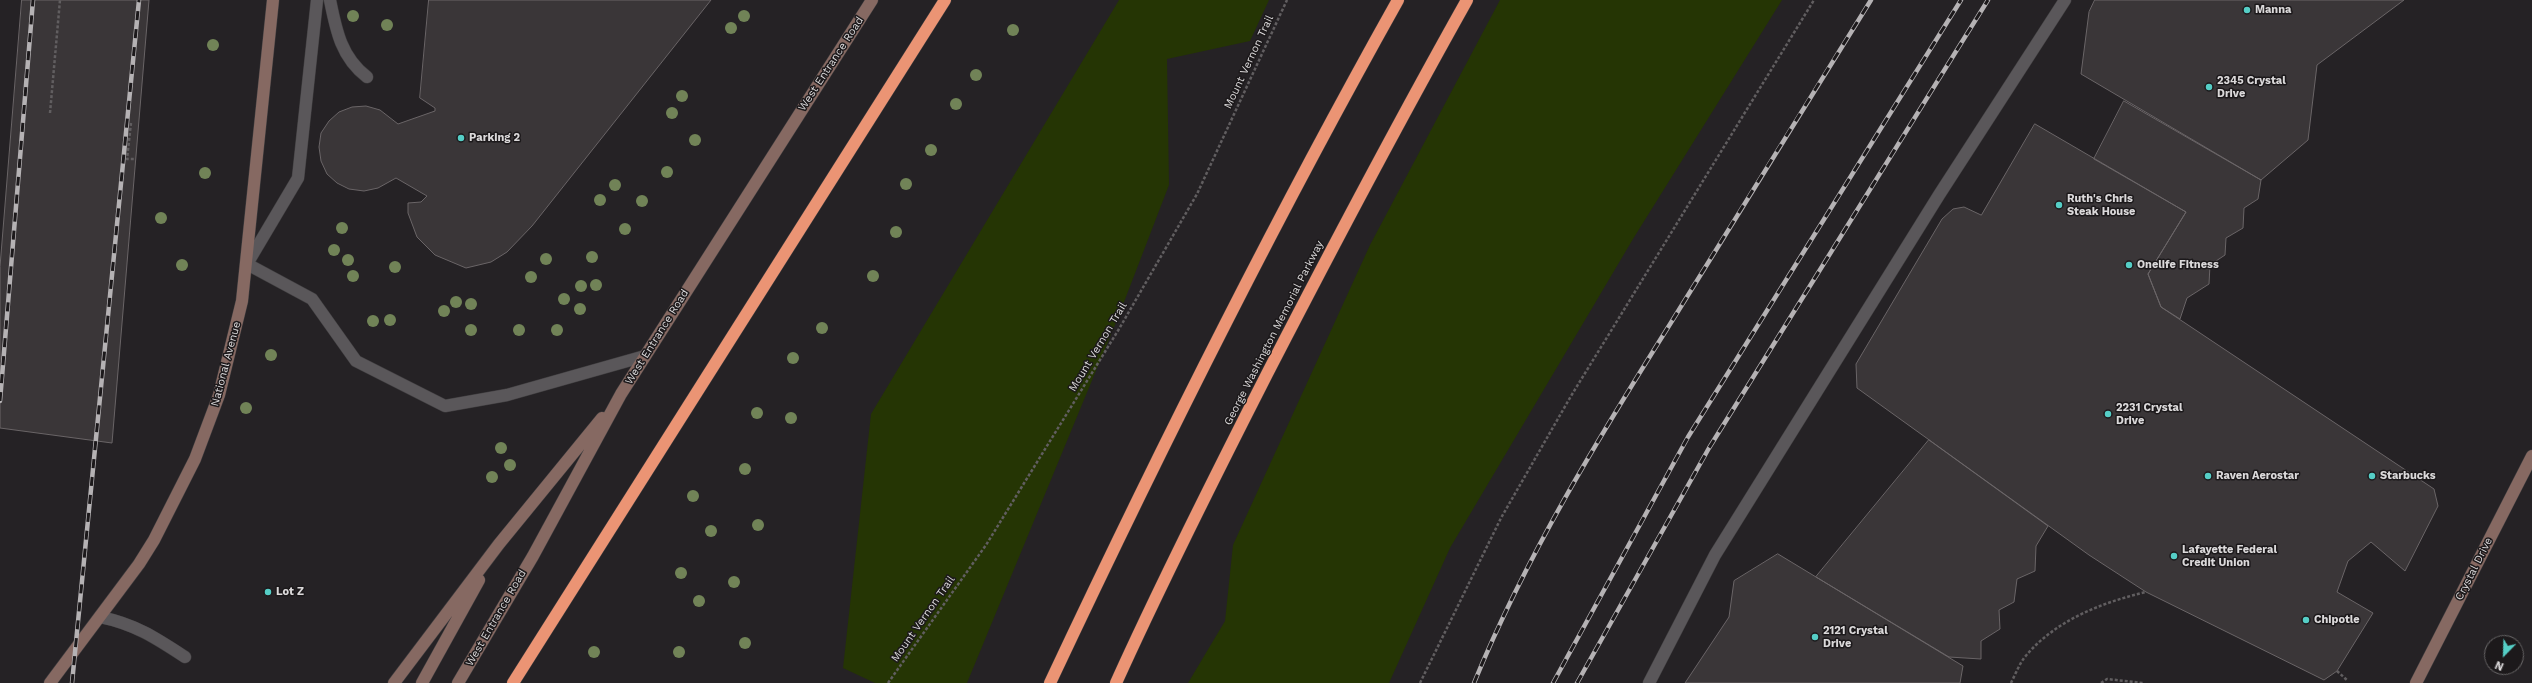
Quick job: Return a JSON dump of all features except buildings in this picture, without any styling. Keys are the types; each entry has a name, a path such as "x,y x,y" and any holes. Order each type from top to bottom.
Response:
{"highway":[{"path":"513,683 945,0"},
{"path":"1050,683 1214,344 1309,162 1398,0"},
{"name":"George Washington Memorial Parkway","path":"1116,683 1176,557 1300,309 1424,77 1468,0"}],"main road":[{"name":"National Avenue","path":"51,682 154,540 195,459 228,365 242,300 247,264 273,0"},
{"name":"West Entrance Road","path":"458,683 532,556 621,394 872,0"},
{"path":"394,683 499,544 621,394"},
{"name":"Crystal Drive","path":"2416,683 2532,456"},
{"path":"422,683 499,544"}],"lane":[{"path":"317,0 298,178 247,264 312,299 356,361 445,406 507,395 645,356"},
{"path":"330,0 337,35 343,48 349,60 367,77"},
{"path":"1649,683 1715,555 1939,195 2065,0"},
{"path":"100,616 119,621 148,632 185,657"}],"path":[{"path":"50,113 60,0"},
{"name":"Mount Vernon Trail","path":"888,683 986,545 1119,329 1197,194 1287,0"},
{"path":"1420,683 1502,518 1571,396 1814,0"},
{"path":"131,123 127,158 134,160"},
{"path":"2011,683 2024,659 2063,622 2117,599 2146,592"},
{"path":"2337,671 2348,681"},
{"path":"2101,683 2108,681 2143,683"}],"green space":[{"path":"1119,0 1269,0 1250,41 1167,59 1169,185 1119,315 967,683 875,683 843,668 871,414"},
{"path":"1500,0 1782,0 1633,239 1450,548 1389,683 1188,683 1225,621 1233,545 1370,245"}],"railway":[{"path":"0,401 33,0"},
{"path":"72,683 139,0"},
{"path":"1474,683 1494,636 1540,543 1591,453 1871,0"},
{"path":"1553,683 1688,437 1961,0"},
{"path":"1577,683 1709,448 1988,0"}],"place":[{"name":"Manna","path":"2247,10"},
{"name":"2345 Crystal Drive","path":"2209,87"},
{"name":"Parking 2","path":"461,138"},
{"name":"Ruth's Chris Steak House","path":"2059,205"},
{"name":"Onelife Fitness","path":"2129,265"},
{"name":"2231 Crystal Drive","path":"2108,414"},
{"name":"Raven Aerostar","path":"2208,476"},
{"name":"Starbucks","path":"2372,476"},
{"name":"Lafayette Federal Credit Union","path":"2174,556"},
{"name":"Lot Z","path":"268,592"},
{"name":"Chipotle","path":"2306,620"},
{"name":"2121 Crystal Drive","path":"1815,637"}]}
